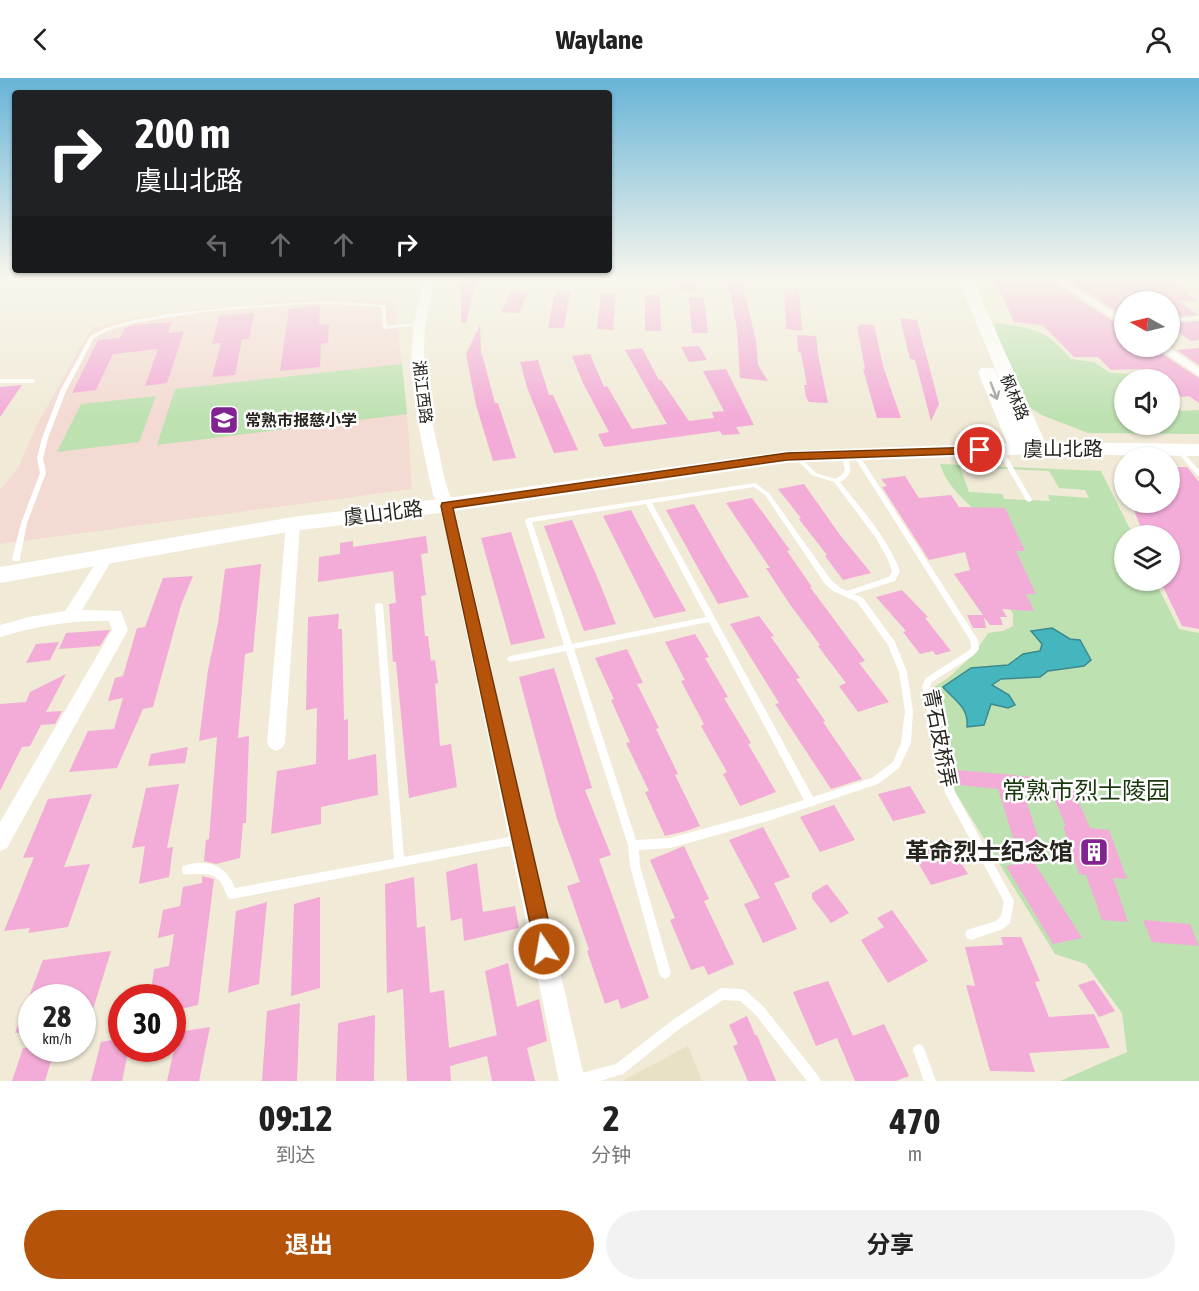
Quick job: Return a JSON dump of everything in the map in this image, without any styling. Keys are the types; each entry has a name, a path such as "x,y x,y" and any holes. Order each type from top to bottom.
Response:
{"main road":[{"name":"枫林路","path":"970,325 1020,445"},
{"name":"枫林路","path":"980,325 1020,445"},
{"name":"虞山北路","path":"5,566 108,555 793,446 1020,445 1199,440"},
{"name":"虞山北路","path":"5,566 444,500 797,457 1020,445 1114,448"},
{"name":"虞山北路","path":"1180,450 1199,450"}],"street":[{"name":"湘江西路","path":"418,325 418,386 444,500"},
{"path":"1175,357 1199,373"},
{"path":"444,500 573,1081"},
{"path":"276,742 292,524"},
{"path":"71,614 108,555"},
{"path":"0,631 17,625 71,614 115,615 120,630 0,841"}],"lane":[{"path":"5,566 43,473 40,458 52,417 63,392 92,337 100,331 118,325"},
{"path":"385,325 385,328 411,325"},
{"path":"0,381 33,381"},
{"path":"1020,445 1029,500"},
{"path":"1180,452 1199,474"},
{"path":"837,481 846,475 850,455"},
{"name":"青石皮桥弄","path":"850,455 974,640 975,649 971,653 929,680 926,686 950,793 1009,901 1006,919 999,926 971,934"},
{"path":"797,457 814,474 837,481 893,561 896,571 892,579 848,593"},
{"path":"633,845 670,843 810,803 875,781 896,765 906,743 909,711 903,672 892,644 860,600 836,589 828,582 767,494 755,485 528,520 567,647 633,845 634,866 665,973"},
{"path":"648,501 810,803"},
{"path":"379,606 399,862"},
{"path":"511,659 710,618"},
{"path":"188,870 204,867 220,872 228,881 232,894 520,840"},
{"path":"573,1081 619,1070 678,1023 721,994 742,995 759,1010 815,1081"},
{"path":"919,1050 930,1081"}],"shaded area":[{"name":"常熟市报慈小学","path":"104,325 398,325 412,489 0,544 0,490 18,468 37,425 85,339 94,328"},
{"path":"688,1046 702,1081 622,1081"}],"green space":[{"path":"994,325 1019,327 1037,332 1053,341 1071,359 1094,362 1114,373 1114,433 1088,433 1044,416 1030,408 998,340"},
{"path":"402,364 407,414 157,445 175,389"},
{"path":"156,396 139,442 57,452 81,404"},
{"path":"1180,410 1199,410 1199,434 1180,434"},
{"name":"常熟市烈士陵园","path":"940,464 1101,471 1114,497 1114,513 1122,513 1128,525 1114,525 1114,591 1160,591 1179,629 1199,633 1199,1081 1060,1081 1127,1052 1122,1013 1086,964 1055,954 954,790 931,689 948,678 975,653 988,633 1003,631 1013,626 1013,614 982,556 982,518 947,480","holes":["960,467 1049,471 1059,488 1085,490 1089,498 1048,495 1050,501 1004,499 1002,494 969,492","1052,628 1070,639 1080,640 1084,666 1048,671 1039,677 1001,679 992,685 1009,695 1008,708 991,704 986,717 968,717 963,706 1023,654 1040,651 1042,644 1032,632"]}],"water":[{"path":"1052,628 1070,639 1080,640 1091,660 1084,666 1048,671 1040,677 1001,679 992,685 1009,695 1015,705 1008,708 991,704 984,725 967,727 966,714 963,709 943,687 971,668 1008,665 1023,654 1040,651 1042,644 1031,631"}],"building":[{"path":"134,325 171,325 168,333 184,331 167,383 145,386 158,349 113,354 96,390 72,393 98,340 120,338 125,328"},
{"path":"217,325 252,325 249,339 242,339 235,375 212,377 221,343 212,344"},
{"path":"287,325 329,325 328,343 321,344 320,367 280,371"},
{"path":"480,325 481,356 482,354 495,403 498,403 516,458 493,461 476,405 466,354"},
{"path":"549,325 565,325 564,328 548,328"},
{"path":"597,325 613,325 613,330 597,329"},
{"path":"645,325 661,325 661,331 645,331"},
{"path":"691,325 707,325 708,333 692,333"},
{"path":"736,325 752,325 758,365 768,381 740,378"},
{"path":"786,325 802,325 802,331 786,329"},
{"path":"874,325 883,366 901,418 877,418 863,369 865,369 857,326"},
{"path":"902,325 918,325 939,404 931,421 915,360 910,359"},
{"path":"1041,325 1114,325 1114,357 1167,357 1199,378 1199,403 1189,396 1180,396 1180,369 1111,370 1098,357 1074,357"},
{"path":"1180,325 1199,325 1199,340 1191,341 1180,333"},
{"path":"797,335 816,336 828,403 809,402 806,397 804,385 807,385 801,353 798,352"},
{"path":"699,346 707,360 689,362 681,347"},
{"path":"642,348 659,380 689,421 714,418 712,412 724,411 703,371 726,369 754,425 736,427 740,434 722,435 720,431 604,447 598,434 609,432 583,383 572,356 590,354 604,387 607,386 632,429 667,424 625,350"},
{"path":"1199,348 1199,365 1180,352 1180,350"},
{"path":"538,360 549,395 553,395 578,450 554,453 528,390 520,362"},
{"path":"22,385 0,417 0,387"},
{"path":"1180,467 1187,467 1199,482 1199,629 1182,626 1165,591 1180,591 1180,525 1140,525 1135,513 1180,513"},
{"path":"905,476 919,498 951,495 959,507 1005,508 1025,551 1016,551 1036,594 1026,594 1034,611 1002,609 1007,617 1000,617 1003,625 990,625 984,617 986,628 973,628 967,615 983,615 954,574 970,570 965,552 929,560 882,487 887,486 881,479"},
{"path":"804,484 840,535 871,573 843,580 799,519 801,518 778,489"},
{"path":"752,498 790,550 787,551 812,587 810,587 865,661 859,663 889,702 858,712 839,686 846,683 791,606 766,568 770,568 726,503"},
{"path":"694,504 749,597 718,604 666,510"},
{"path":"631,510 686,611 654,618 603,516"},
{"path":"572,520 616,624 584,631 544,526"},
{"path":"511,532 545,638 511,645 481,538"},
{"path":"426,536 428,553 421,554 426,595 421,596 425,636 428,636 431,661 435,660 440,746 451,744 457,787 409,798 396,662 393,662 389,604 396,603 393,571 318,582 319,557 340,554 340,543 353,541 353,547"},
{"path":"261,564 253,652 245,654 238,738 249,736 246,823 243,823 240,858 216,864 204,861 206,840 209,839 217,737 199,741 208,670 218,623 225,569"},
{"path":"193,576 181,605 153,707 143,709 117,768 69,772 88,731 114,729 123,698 108,701 115,678 123,676 137,628 145,627 163,578"},
{"path":"902,590 928,617 925,618 951,651 936,655 933,651 920,654 903,632 906,631 876,597"},
{"path":"339,614 338,629 342,629 344,720 348,719 348,760 376,754 378,795 321,807 321,824 271,834 277,771 316,764 317,708 306,710 308,617"},
{"path":"759,616 800,678 796,679 825,721 823,722 862,779 831,789 775,704 779,703 730,624"},
{"path":"110,630 100,646 59,649 66,633"},
{"path":"695,634 709,657 705,658 728,697 724,698 751,743 748,744 776,792 740,806 723,774 727,772 701,726 704,724 681,681 685,680 665,642"},
{"path":"59,642 50,660 26,663 36,644"},
{"path":"627,649 643,683 637,684 659,728 656,729 678,774 675,775 700,826 665,836 645,792 649,791 626,743 630,742 595,658"},
{"path":"554,668 592,788 585,790 611,855 599,859 649,998 621,1009 618,999 605,1004 567,886 580,882 557,819 519,677"},
{"path":"66,674 46,712 62,711 55,724 41,725 30,746 22,747 0,791 0,704 26,702 30,692"},
{"path":"188,747 185,763 148,766 151,754"},
{"path":"957,770 1033,777 1037,793 1023,791 1044,855 1028,853 1082,938 1053,944 1006,866 1021,863 998,789 960,785"},
{"path":"179,784 167,848 173,847 169,877 139,884 145,846 132,848 146,788"},
{"path":"910,786 926,813 893,821 878,794"},
{"path":"1049,786 1072,787 1090,828 1109,830 1127,879 1113,878 1128,922 1102,920 1086,875 1079,874 1063,826 1066,826"},
{"path":"92,794 64,867 90,864 68,927 28,933 30,928 4,931 34,857 23,858 48,799"},
{"path":"834,805 855,840 820,852 800,817"},
{"path":"763,827 790,877 774,883 797,929 763,943 744,904 760,898 729,840"},
{"path":"946,839 968,874 931,885 910,849"},
{"path":"684,846 709,899 704,901 734,964 708,975 704,966 691,970 670,920 675,918 650,860"},
{"path":"477,863 483,912 515,906 519,928 464,941 462,918 451,921 446,872"},
{"path":"202,876 214,879 198,1005 186,1008 186,984 152,984 154,969 169,966 174,934 158,938 163,910 180,906 183,887 202,883"},
{"path":"414,877 417,928 425,926 430,993 444,990 449,1048 497,1035 485,971 508,963 517,1007 539,999 547,1041 527,1048 535,1081 492,1081 487,1056 450,1066 451,1081 407,1081 403,989 387,993 385,884"},
{"path":"827,884 849,913 831,923 812,898 812,893"},
{"path":"320,897 320,988 291,996 294,904"},
{"path":"267,902 259,984 228,993 236,911"},
{"path":"892,910 928,961 888,983 861,940 884,927 877,918"},
{"path":"1143,920 1190,924 1199,946 1152,942"},
{"path":"1001,937 1021,937 1040,981 1035,982 1049,1017 1094,1014 1110,1048 1029,1053 1035,1072 990,1071 966,985 975,986 965,947 1003,945"},
{"path":"111,951 96,1000 96,984 34,984 43,960"},
{"path":"1094,980 1115,1011 1099,1017 1078,985"},
{"path":"828,981 853,1036 884,1024 909,1076 896,1081 855,1081 837,1038 816,1046 793,992"},
{"path":"300,1003 297,1081 262,1081 267,1011"},
{"path":"375,1015 374,1081 336,1081 338,1023"},
{"path":"747,1016 776,1081 748,1081 733,1046 738,1044 729,1025"},
{"path":"210,1027 199,1081 167,1081 171,1062 186,1062 186,1031"},
{"path":"108,1041 108,1062 126,1062 122,1081 91,1081 101,1042"},
{"path":"18,1062 51,1062 45,1081 12,1081"}],"place":[{"name":"常熟市报慈小学","path":"224,420"},
{"name":"革命烈士纪念馆","path":"1094,852"}],"route":[{"path":"544,949 447,506 787,457 980,450"}]}
